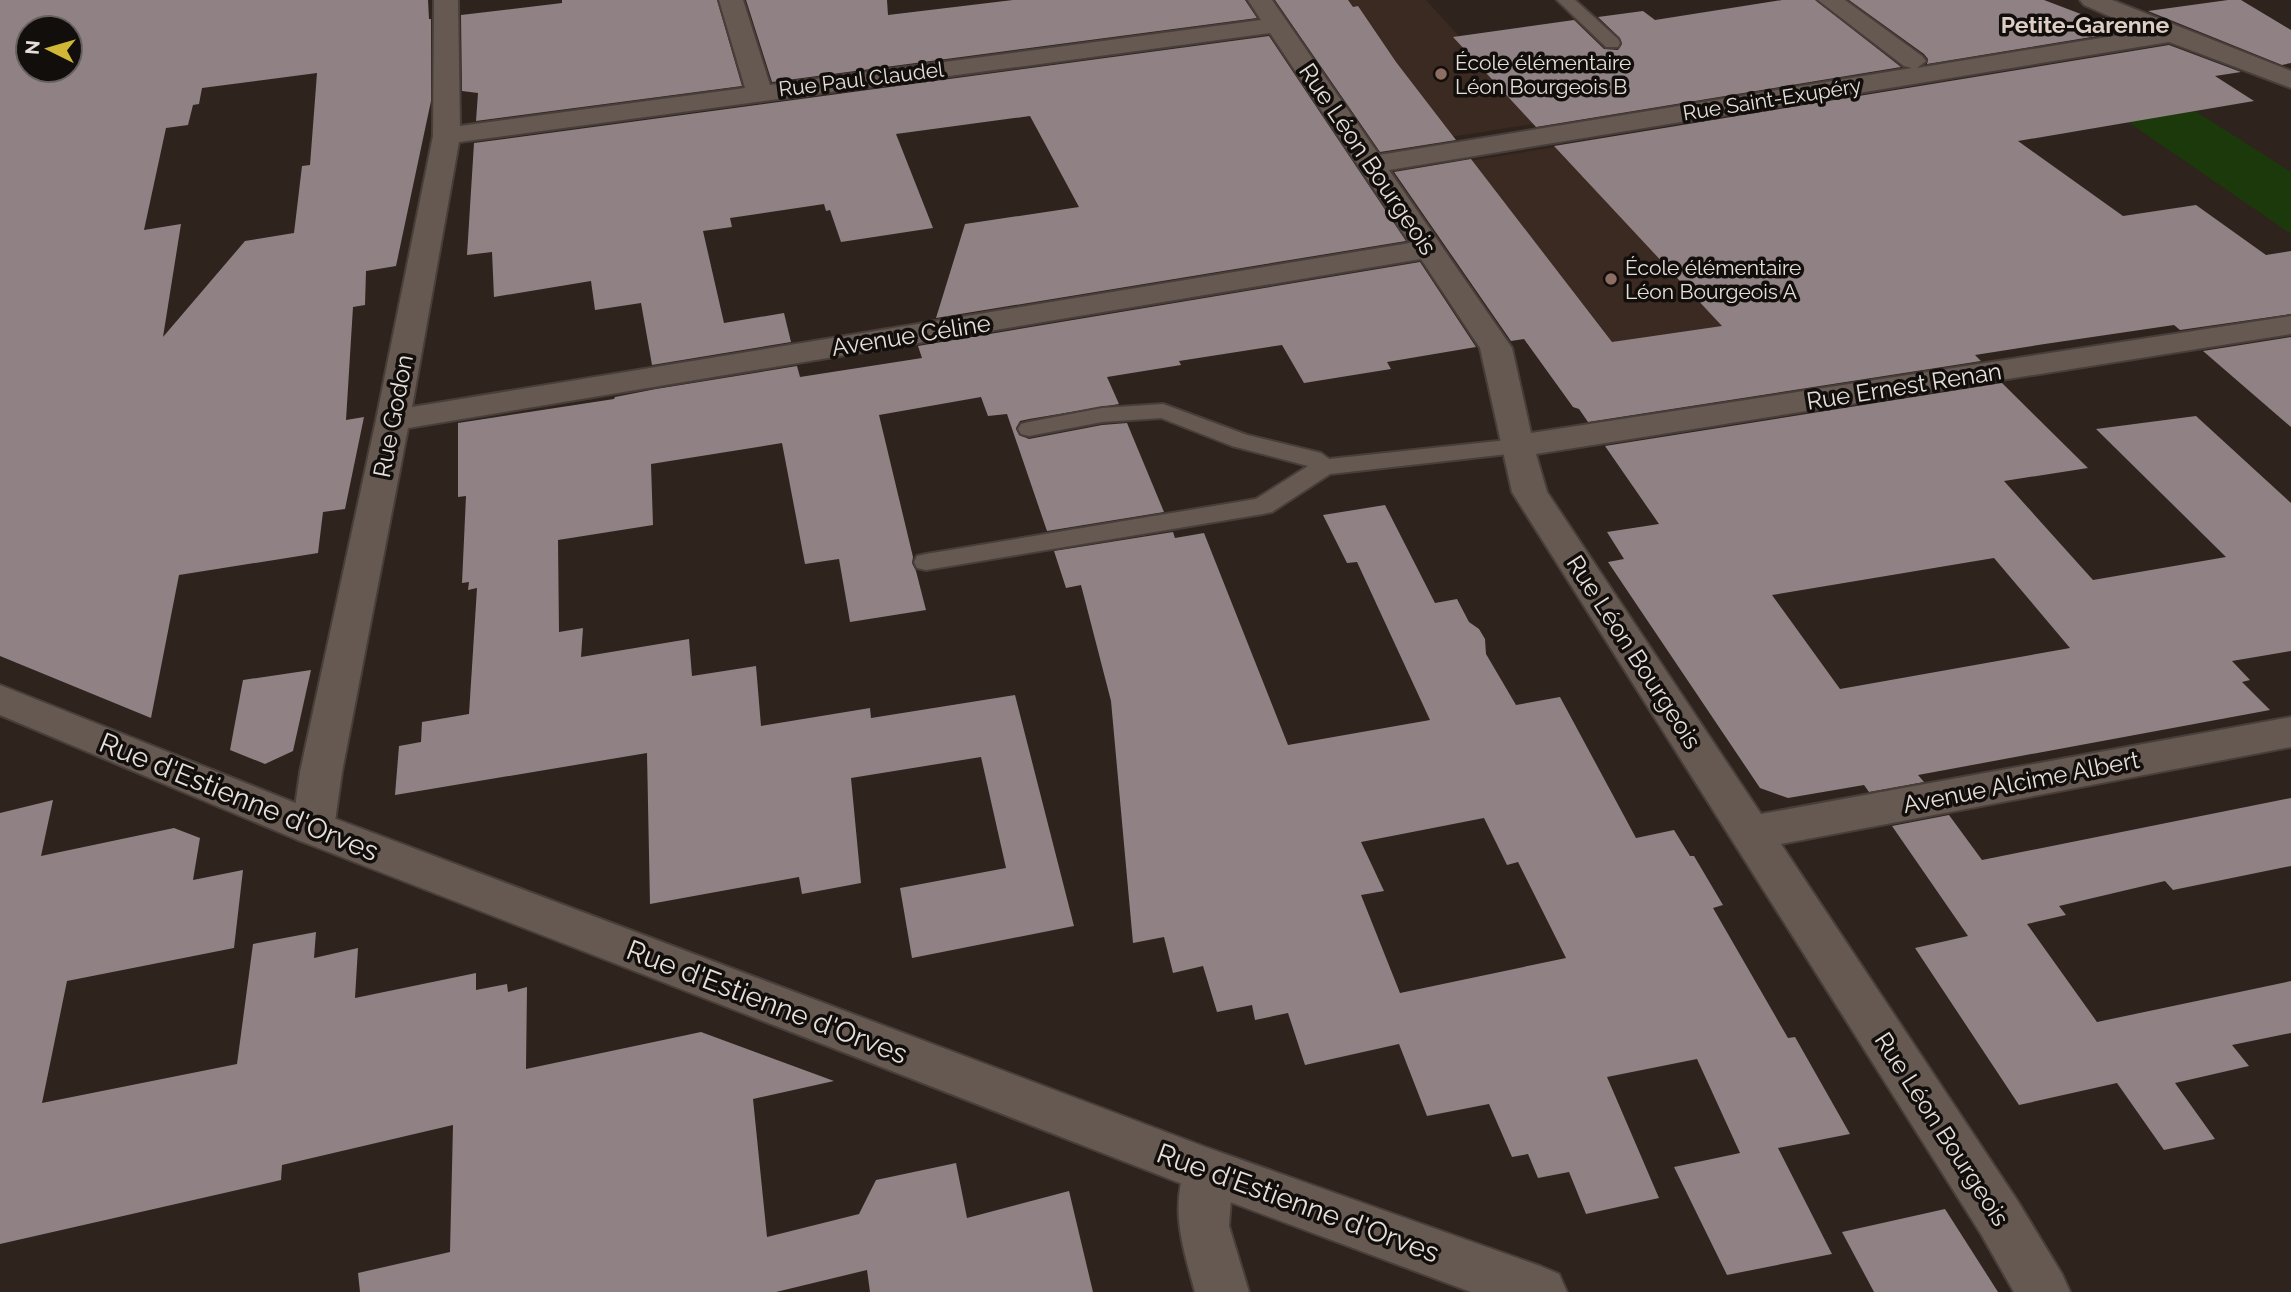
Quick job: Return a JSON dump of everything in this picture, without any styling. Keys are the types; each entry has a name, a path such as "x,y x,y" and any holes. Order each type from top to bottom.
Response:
{"street":[{"name":"Rue Godon","path":"313,828 321,772 393,420 447,136 446,0"},
{"path":"731,0 759,93"},
{"path":"1830,0 1913,61"},
{"path":"2092,0 2291,80"},
{"name":"Rue Paul Claudel","path":"447,136 759,93 1268,12"},
{"name":"Rue Léon Bourgeois","path":"1268,12 1496,348 1530,492 1999,1217 2043,1292"},
{"name":"Rue Saint-Exupéry","path":"1372,164 2171,34"},
{"name":"Avenue Céline","path":"393,420 1430,249"},
{"name":"Rue Ernest Renan","path":"1517,446 2291,325"},
{"name":"Rue d'Estienne d'Orves","path":"0,699 313,828 1208,1171 1540,1292"},
{"name":"Avenue Alcime Albert","path":"1752,833 2291,732"},
{"path":"1208,1171 1203,1226 1222,1292"}],"lane":[{"path":"1565,0 1612,43"},
{"path":"1029,429 1102,415 1163,411 1240,441 1313,458 1324,467"},
{"path":"926,562 1263,506 1324,467 1517,446"}],"shaded area":[{"name":"École élémentaire Léon Bourgeois B","path":"1283,0 1426,0 1459,36 1499,31 1582,116 1400,145"},
{"name":"École élémentaire Léon Bourgeois A","path":"1605,139 1837,377 1594,413 1573,407 1433,211 1419,169"}],"green space":[{"path":"2195,111 2291,172 2291,234 2128,122"}],"building":[{"path":"0,0 428,0 431,19 431,101 396,266 366,271 365,305 353,307 346,420 364,417 345,509 323,512 318,553 179,575 151,718 0,656","holes":["317,73 310,165 302,166 294,233 245,241 163,337 181,224 144,230 166,128 188,125 193,105 199,104 202,88"]},
{"path":"562,0 717,0 742,86 476,121 478,93 462,91 461,15 562,3"},
{"path":"746,0 887,0 888,15 1013,0 1245,0 1257,18 772,82"},
{"path":"1275,0 1348,0 1353,7 1358,6 1396,62 1456,140 1380,152"},
{"path":"1782,0 1815,0 1901,67 1536,127 1453,37 1574,20 1604,49 1618,50 1622,44 1620,38 1598,17 1643,11 1655,20"},
{"path":"1849,0 2044,0 2094,19 2106,18 2134,30 1927,64 1928,59 1924,54"},
{"path":"2241,0 2291,30 2291,63 2282,65 2148,11"},
{"path":"1269,36 1406,241 936,318 965,224 1079,207 1030,116 896,134 933,228 841,242 830,210 826,211 824,204 730,218 732,227 703,231 724,323 784,313 791,342 652,365 641,303 595,310 591,281 494,297 492,252 467,255 474,143"},
{"path":"2169,45 2241,72 2215,76 2254,101 2018,141 2123,216 2196,205 2266,255 2291,251 2291,314 2180,330 2174,325 2038,345 1975,355 1981,361 1588,422 1579,409 1573,407 1524,339 1511,341 1394,172 1471,159 1612,342 1722,326 1554,146"},
{"path":"1420,262 1476,347 1387,362 1391,369 1304,383 1282,345 1179,361 1181,365 1107,377 1119,404 1020,421 1016,428 1019,435 1029,439 1127,423 1164,512 1047,531 1007,414 988,416 981,397 879,415 913,557 912,563 926,610 850,622 839,559 805,564 782,443 651,464 653,525 558,540 559,632 583,628 581,657 689,639 692,676 756,666 761,726 870,708 871,718 1015,695 1074,926 912,958 900,888 1006,868 981,757 851,778 861,883 802,894 799,877 650,904 647,753 395,795 399,746 421,742 422,722 469,714 477,588 468,590 469,582 462,583 466,496 458,497 458,423 614,399 656,389 797,366 800,377 922,358 918,346"},
{"path":"2291,337 2291,427 2203,351"},
{"path":"2002,383 2088,468 2004,481 2093,580 2226,557 2096,429 2196,416 2291,503 2291,651 2232,661 2250,680 2242,682 2270,710 1918,775 1924,782 1869,792 1864,785 1788,798 1760,788 1608,562 1624,559 1607,532 1659,524 1605,446","holes":["1994,558 2070,648 1840,689 1772,595"]},
{"path":"1385,505 1435,603 1457,599 1469,622 1479,629 1485,639 1486,654 1516,705 1560,697 1636,838 1674,830 1690,856 1694,856 1723,905 1713,908 1788,1038 1795,1037 1850,1134 1778,1148 1832,1254 1727,1275 1674,1167 1740,1153 1697,1059 1607,1077 1659,1198 1586,1214 1569,1172 1538,1178 1528,1154 1512,1157 1489,1104 1427,1116 1399,1044 1305,1065 1288,1013 1255,1020 1252,1005 1217,1012 1203,966 1173,973 1164,937 1133,943 1111,701 1081,585 1066,588 1054,551 1173,532 1175,538 1204,533 1288,745 1430,720 1357,562 1347,563 1323,515","holes":["1484,818 1507,865 1518,862 1566,958 1400,993 1361,895 1384,891 1361,842"]},
{"path":"311,670 293,751 265,764 230,750 243,680"},
{"path":"2291,798 2291,866 2173,890 2165,881 2059,906 2066,915 2027,924 2097,1022 2291,981 2291,1033 2232,1045 2249,1066 2175,1083 2215,1139 2164,1150 2117,1083 2019,1105 1915,948 1968,936 1892,826 1949,815 1982,860"},
{"path":"53,800 41,856 174,828 200,838 193,880 243,870 234,948 67,981 42,1103 237,1064 253,944 316,932 314,958 358,948 355,998 476,973 476,990 507,984 508,992 527,987 526,1069 701,1032 834,1081 753,1099 767,1237 859,1214 876,1180 956,1163 967,1218 1069,1191 1093,1292 870,1292 867,1270 776,1292 360,1292 358,1273 450,1252 453,1125 282,1165 281,1180 0,1244 0,813"},
{"path":"1945,1209 1998,1292 1874,1292 1842,1232"}],"place":[{"name":"École élémentaire Léon Bourgeois B","path":"1441,74"},
{"name":"École élémentaire Léon Bourgeois A","path":"1611,279"}],"district":[{"name":"Petite-Garenne","path":"2085,24"}]}
